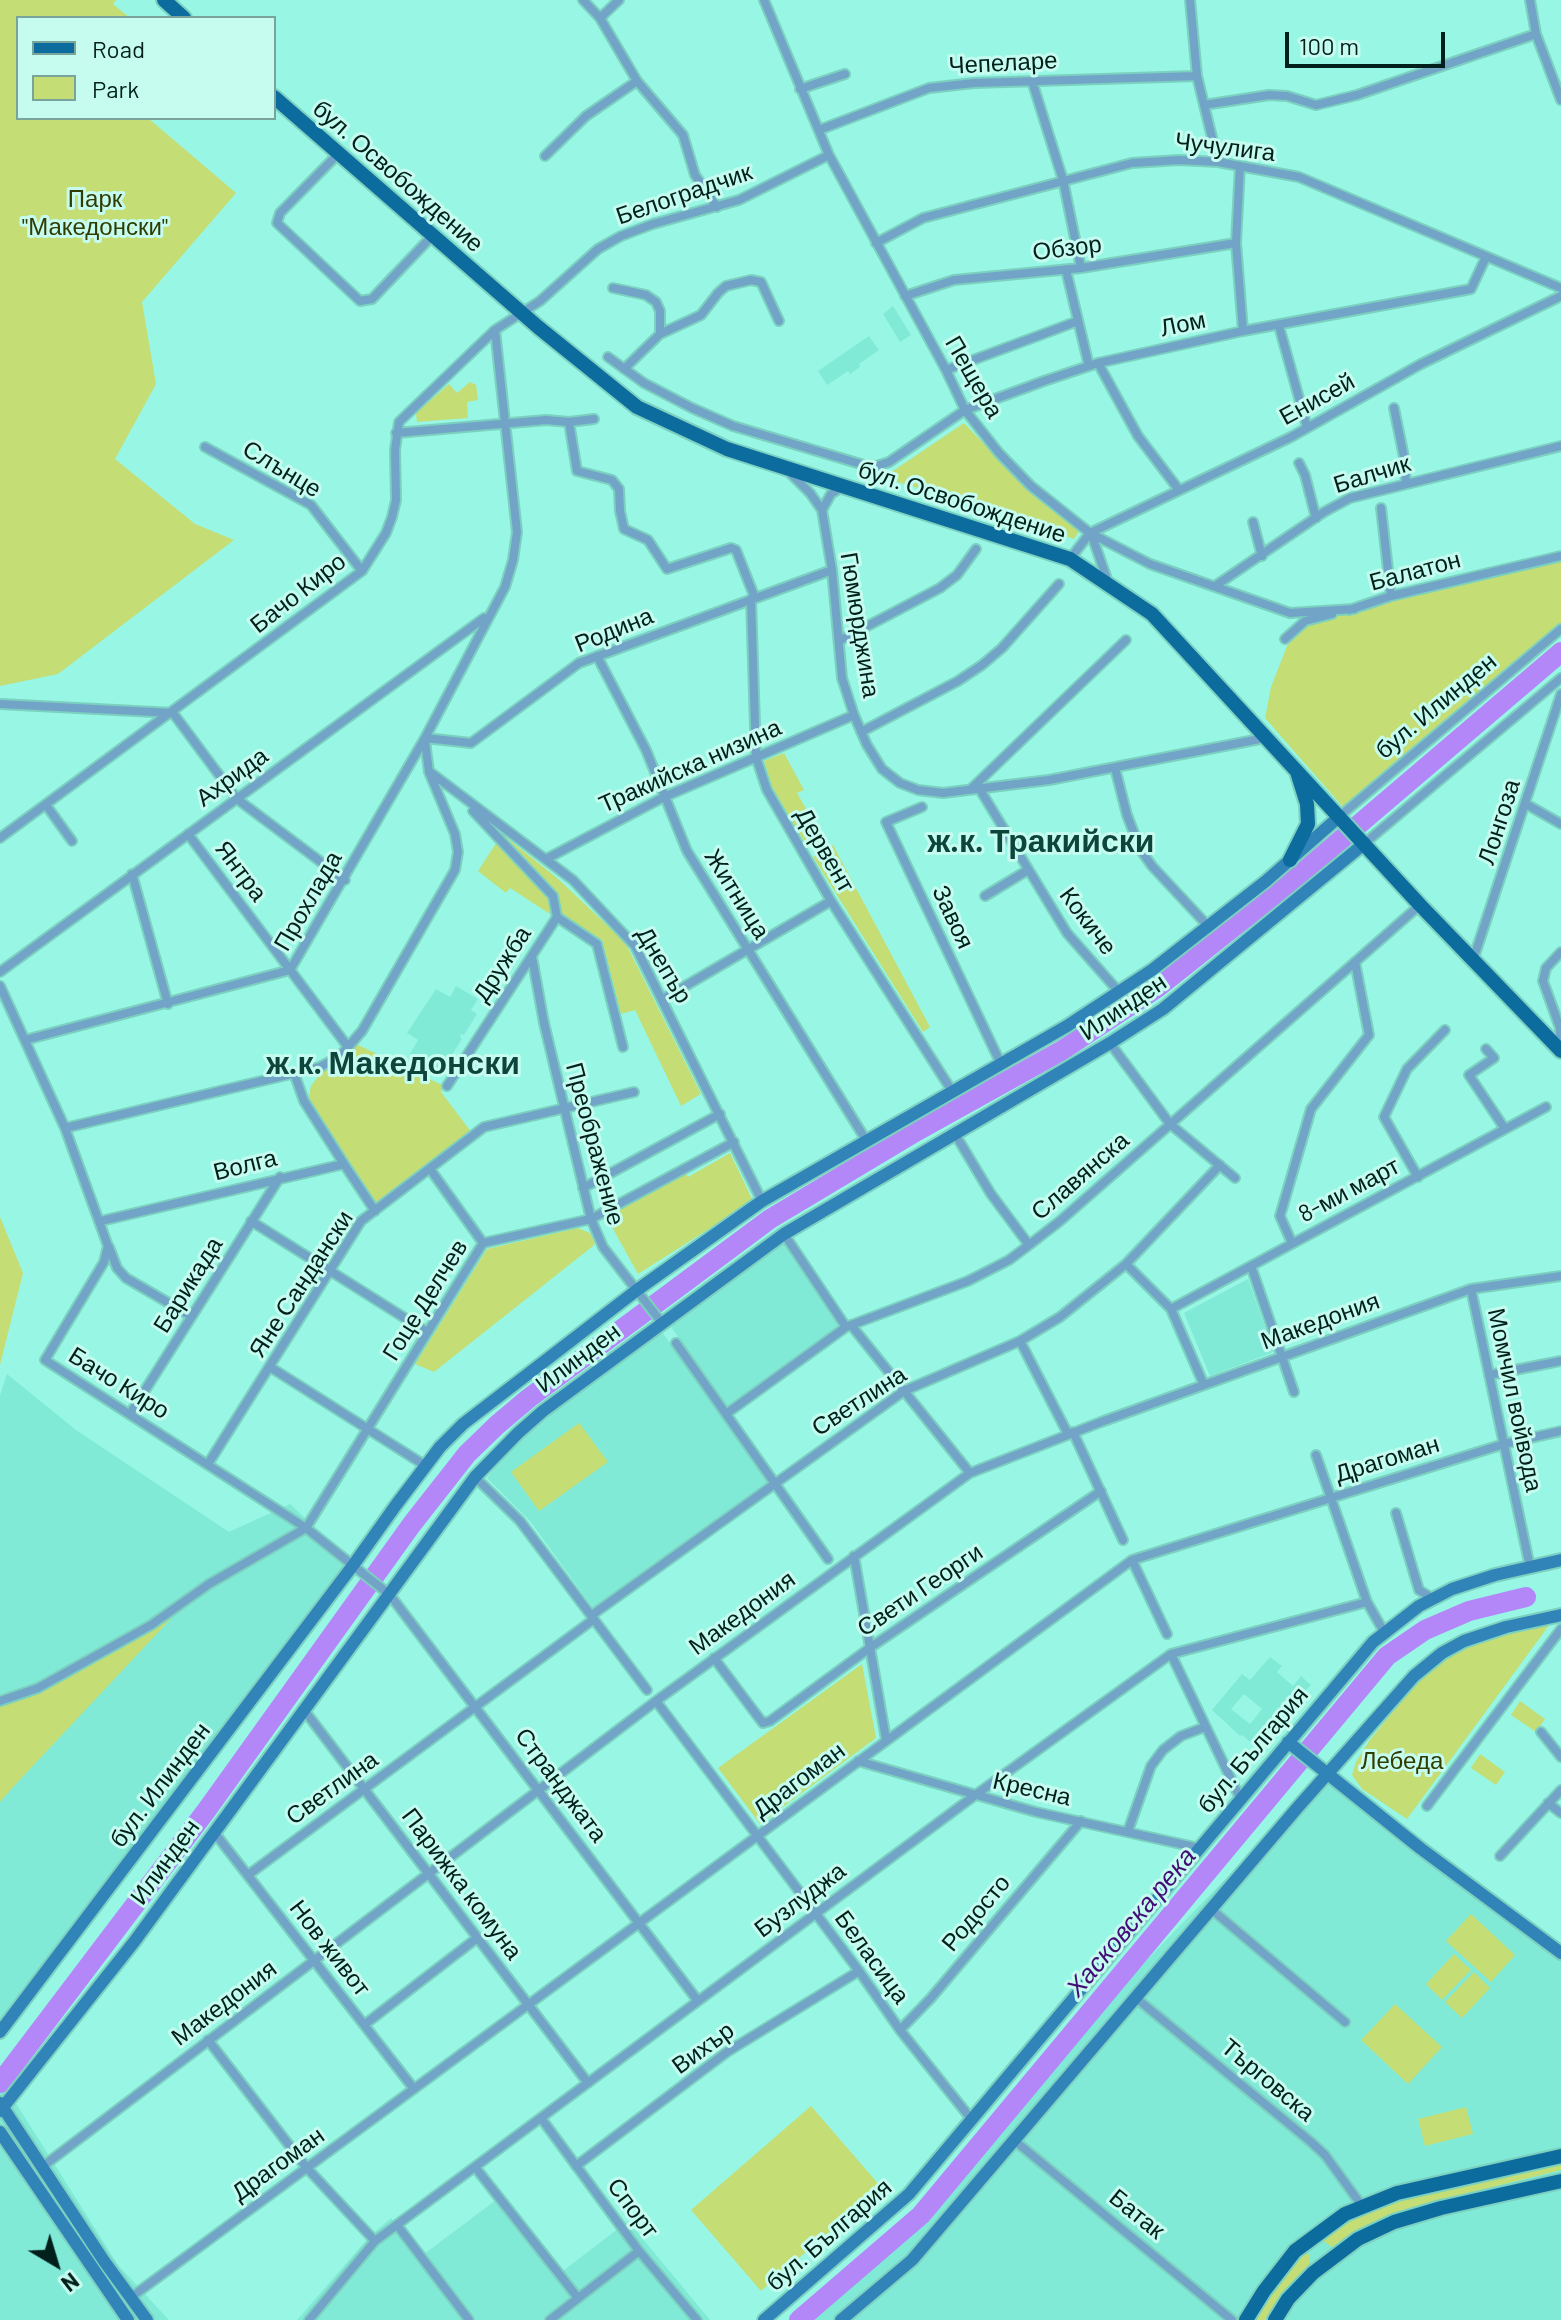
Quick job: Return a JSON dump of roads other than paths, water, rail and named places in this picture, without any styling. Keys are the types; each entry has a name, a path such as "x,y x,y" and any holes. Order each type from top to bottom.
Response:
{"main road":[{"path":"164,0 182,16"},
{"name":"бул. Освобождение","path":"276,99 522,313 637,407 703,439 787,470 1070,559 1152,614 1420,905 1560,1051"},
{"path":"1290,860 1308,824 1309,815 1295,768"},
{"name":"Илинден","path":"354,1564 426,1466 463,1424 762,1201 1001,1064 1119,992 1343,819"},
{"name":"Илинден","path":"1,2107 134,1942 475,1477 518,1433 659,1318 784,1234 1110,1043 1198,981 1363,841"},
{"name":"бул. България","path":"764,2320 909,2194 1384,1632 1432,1598 1474,1581 1561,1560"},
{"name":"бул. Илинден","path":"0,2032 354,1564"},
{"path":"841,2320 912,2260 1414,1676 1442,1653 1483,1634 1561,1615"},
{"path":"1288,1742 1420,1848 1561,1953"},
{"path":"1,2107 147,2320"},
{"path":"0,2132 128,2320"},
{"path":"1246,2320 1295,2251 1345,2214 1397,2193 1561,2156"},
{"path":"1275,2320 1288,2299 1313,2273 1358,2239 1394,2222 1441,2208 1561,2181"},
{"path":"1295,2251 1308,2247 1315,2249 1318,2256 1313,2273"}],"street":[{"path":"583,0 600,18 637,81 683,135 695,175 717,207"},
{"path":"600,18 619,0"},
{"name":"Пещера","path":"764,0 829,155 965,410 999,453 1031,486 1090,533 1150,564 1290,613 1354,609"},
{"path":"1190,0 1197,76 1218,162"},
{"path":"1530,0 1536,34 1561,100"},
{"path":"1204,105 1269,95 1287,96 1316,105 1357,95 1536,34"},
{"path":"800,89 845,74"},
{"name":"Чепеларе","path":"819,130 929,88 1197,76"},
{"path":"545,156 586,116 637,81"},
{"path":"1032,81 1063,180 1081,268"},
{"path":"338,154 280,213 277,223 360,301 372,299 433,235"},
{"name":"Белоградчик","path":"522,313 610,242 645,227 717,207 759,191 829,155"},
{"name":"Чучулига","path":"876,243 923,218 1063,180 1153,160 1218,162 1299,177 1561,288"},
{"path":"1240,166 1236,243 1243,331"},
{"name":"Обзор","path":"905,296 954,280 1066,270 1236,243"},
{"name":"Лом","path":"624,369 692,408 759,435 877,466 889,462 965,410 1093,365 1243,331 1471,289 1486,257"},
{"path":"1066,270 1093,365 1138,436 1179,490"},
{"path":"608,357 624,369 660,334 701,315 724,288 751,280 761,282 765,287 779,321"},
{"path":"613,288 646,295 656,302 660,311 660,334"},
{"name":"Енисей","path":"1090,533 1307,427 1435,357 1561,296"},
{"path":"522,313 495,330 399,422 396,433 594,419"},
{"path":"946,370 1078,321"},
{"path":"1279,326 1307,427"},
{"name":"Прохлада","path":"25,1040 290,970 425,738 505,587 517,532 495,330"},
{"path":"1394,408 1406,483"},
{"name":"Дервент","path":"569,422 577,471 612,480 619,489 624,529 648,540 667,569 713,552 731,548 736,550 753,599 756,757 767,790 831,901 952,1091"},
{"name":"Бачо Киро","path":"0,838 362,571 386,533 392,517 396,500 396,433"},
{"name":"Балчик","path":"1215,586 1350,498 1561,446"},
{"name":"Слънце","path":"205,447 311,505 362,571"},
{"path":"1299,463 1316,518"},
{"path":"787,470 822,510 831,494 842,487"},
{"path":"1381,508 1391,596"},
{"name":"Гюмюрджина","path":"822,510 832,570 842,678 861,732 882,769 900,783 918,790 943,793 1049,780 1266,737"},
{"path":"1253,522 1262,556"},
{"path":"1070,559 1090,533"},
{"path":"1090,533 1108,582"},
{"path":"839,641 940,588 957,575 976,549"},
{"name":"Балатон","path":"1285,639 1305,621 1391,596 1561,556"},
{"name":"Родина","path":"425,738 471,743 579,663 832,570"},
{"path":"861,732 982,665 1002,648 1059,584"},
{"name":"Ахрида","path":"0,972 488,615"},
{"name":"бул. Илинден","path":"1343,819 1561,629"},
{"path":"975,789 1126,640"},
{"name":"Житница","path":"597,656 646,750 687,851 866,1140"},
{"path":"1363,841 1561,678"},
{"name":"Лонгоза","path":"1473,961 1561,694"},
{"path":"0,704 173,713 237,799 345,880"},
{"name":"Тракийска низина","path":"546,859 664,797 854,715"},
{"path":"65,1128 320,1067 340,1056 362,1031 455,870 458,852 455,834 429,772 425,738"},
{"path":"1115,768 1140,849 1208,926"},
{"name":"Днепър","path":"429,772 573,880 635,946 762,1201"},
{"name":"Кокиче","path":"975,789 1067,933 1119,992"},
{"name":"Дружба","path":"447,1086 557,917 553,896 459,796"},
{"path":"1526,804 1561,824"},
{"path":"46,805 72,841"},
{"name":"Завоя","path":"922,807 886,822 1001,1064"},
{"name":"Янтра","path":"188,834 348,1047"},
{"path":"985,896 1028,870"},
{"path":"132,874 168,1004"},
{"path":"663,999 831,901"},
{"name":"Славянска","path":"726,1414 849,1326 968,1281 1009,1260 1060,1221 1420,905"},
{"name":"Днепър","path":"557,917 597,944 623,1047"},
{"path":"1560,1051 1560,1028 1543,981 1546,968 1561,952"},
{"name":"Преображение","path":"532,957 563,1109 591,1219 603,1247 659,1318"},
{"path":"1292,1243 1280,1216 1311,1109 1369,1035 1355,962"},
{"path":"0,986 65,1128 117,1268 126,1278 191,1316"},
{"path":"1418,1177 1384,1117 1407,1069 1445,1030"},
{"path":"1110,1043 1170,1124 1235,1178"},
{"path":"1486,1049 1494,1058 1469,1075 1505,1129"},
{"path":"294,1073 304,1101 375,1211"},
{"name":"Яне Сандански","path":"208,1464 361,1221 484,1127 634,1092"},
{"name":"8-ми март","path":"1171,1309 1546,1107"},
{"path":"583,1188 720,1114"},
{"path":"955,1134 991,1194 1029,1245"},
{"name":"Гоце Делчев","path":"306,1528 483,1243 591,1219 734,1142"},
{"name":"Волга","path":"101,1221 344,1164"},
{"name":"Светлина","path":"248,1875 774,1483 904,1391 1020,1341 1060,1317 1126,1264 1220,1165"},
{"path":"430,1169 483,1243"},
{"name":"Барикада","path":"130,1414 280,1177"},
{"path":"251,1221 427,1332"},
{"path":"784,1234 849,1326 970,1473"},
{"name":"Бачо Киро","path":"108,1246 104,1262 45,1360 306,1528 368,1576"},
{"path":"1126,1264 1171,1309 1204,1385"},
{"path":"1251,1266 1294,1392"},
{"name":"Македония","path":"42,2167 656,1701 970,1473 1073,1432 1471,1289 1561,1276"},
{"name":"Момчил войвода","path":"1471,1289 1530,1567"},
{"path":"1020,1341 1068,1434 1073,1432 1123,1540"},
{"path":"676,1343 828,1559"},
{"path":"1489,1375 1561,1361"},
{"path":"270,1367 426,1466"},
{"name":"Драгоман","path":"130,2298 1132,1560 1504,1444 1561,1431"},
{"path":"1316,1455 1367,1602 1384,1632"},
{"path":"475,1477 520,1521 647,1690"},
{"name":"Свети Георги","path":"714,1658 763,1723 770,1721 871,1647 1101,1491"},
{"path":"1396,1513 1419,1590 1432,1598"},
{"path":"0,1701 38,1688 151,1625 209,1584 306,1528"},
{"path":"854,1556 886,1739"},
{"path":"1132,1560 1167,1634"},
{"name":"Странджата","path":"368,1576 390,1595 698,2001"},
{"name":"Бузлуджа","path":"309,2320 375,2241 816,1912 1171,1654 1367,1602"},
{"path":"1427,1806 1561,1629"},
{"path":"1171,1654 1241,1800"},
{"name":"Беласица","path":"656,1701 816,1912 900,2030 972,2120"},
{"name":"Парижка комуна","path":"304,1710 588,2083"},
{"path":"1128,1831 1151,1766 1163,1750 1181,1736 1205,1727"},
{"path":"1541,1732 1561,1757"},
{"name":"Кресна","path":"858,1761 974,1796 1199,1848"},
{"path":"1500,1856 1561,1790"},
{"path":"1548,1803 1561,1813"},
{"name":"Родосто","path":"900,2030 931,1998 1081,1821"},
{"name":"Нов живот","path":"214,1832 414,2089"},
{"path":"1211,1909 1345,2022"},
{"path":"364,2025 477,1938"},
{"name":"Вихър","path":"576,2166 727,2052 859,1971"},
{"name":"Търговска","path":"1136,1998 1311,2142 1325,2155 1362,2206"},
{"path":"208,2040 306,2167 375,2241"},
{"name":"Спорт","path":"541,2118 639,2251 697,2320"},
{"name":"Батак","path":"1015,2141 1232,2320"},
{"path":"475,2167 578,2298"},
{"path":"397,2225 469,2320"},
{"path":"550,2320 639,2251"}],"waterway":[{"path":"0,2083 206,1811 412,1524 467,1454 497,1425 770,1219 917,1131 1061,1051 1157,988 1303,872 1561,652"},
{"name":"Хасковска река","path":"799,2320 921,2215 1387,1656 1425,1630 1469,1611 1526,1597"}],"district":[{"name":"ж.к. Тракийски","path":"1041,841"},
{"name":"ж.к. Македонски","path":"393,1063"}],"park label":[{"name":"Парк \"Македонски\"","path":"95,213"},
{"name":"Лебеда","path":"1402,1761"}]}
